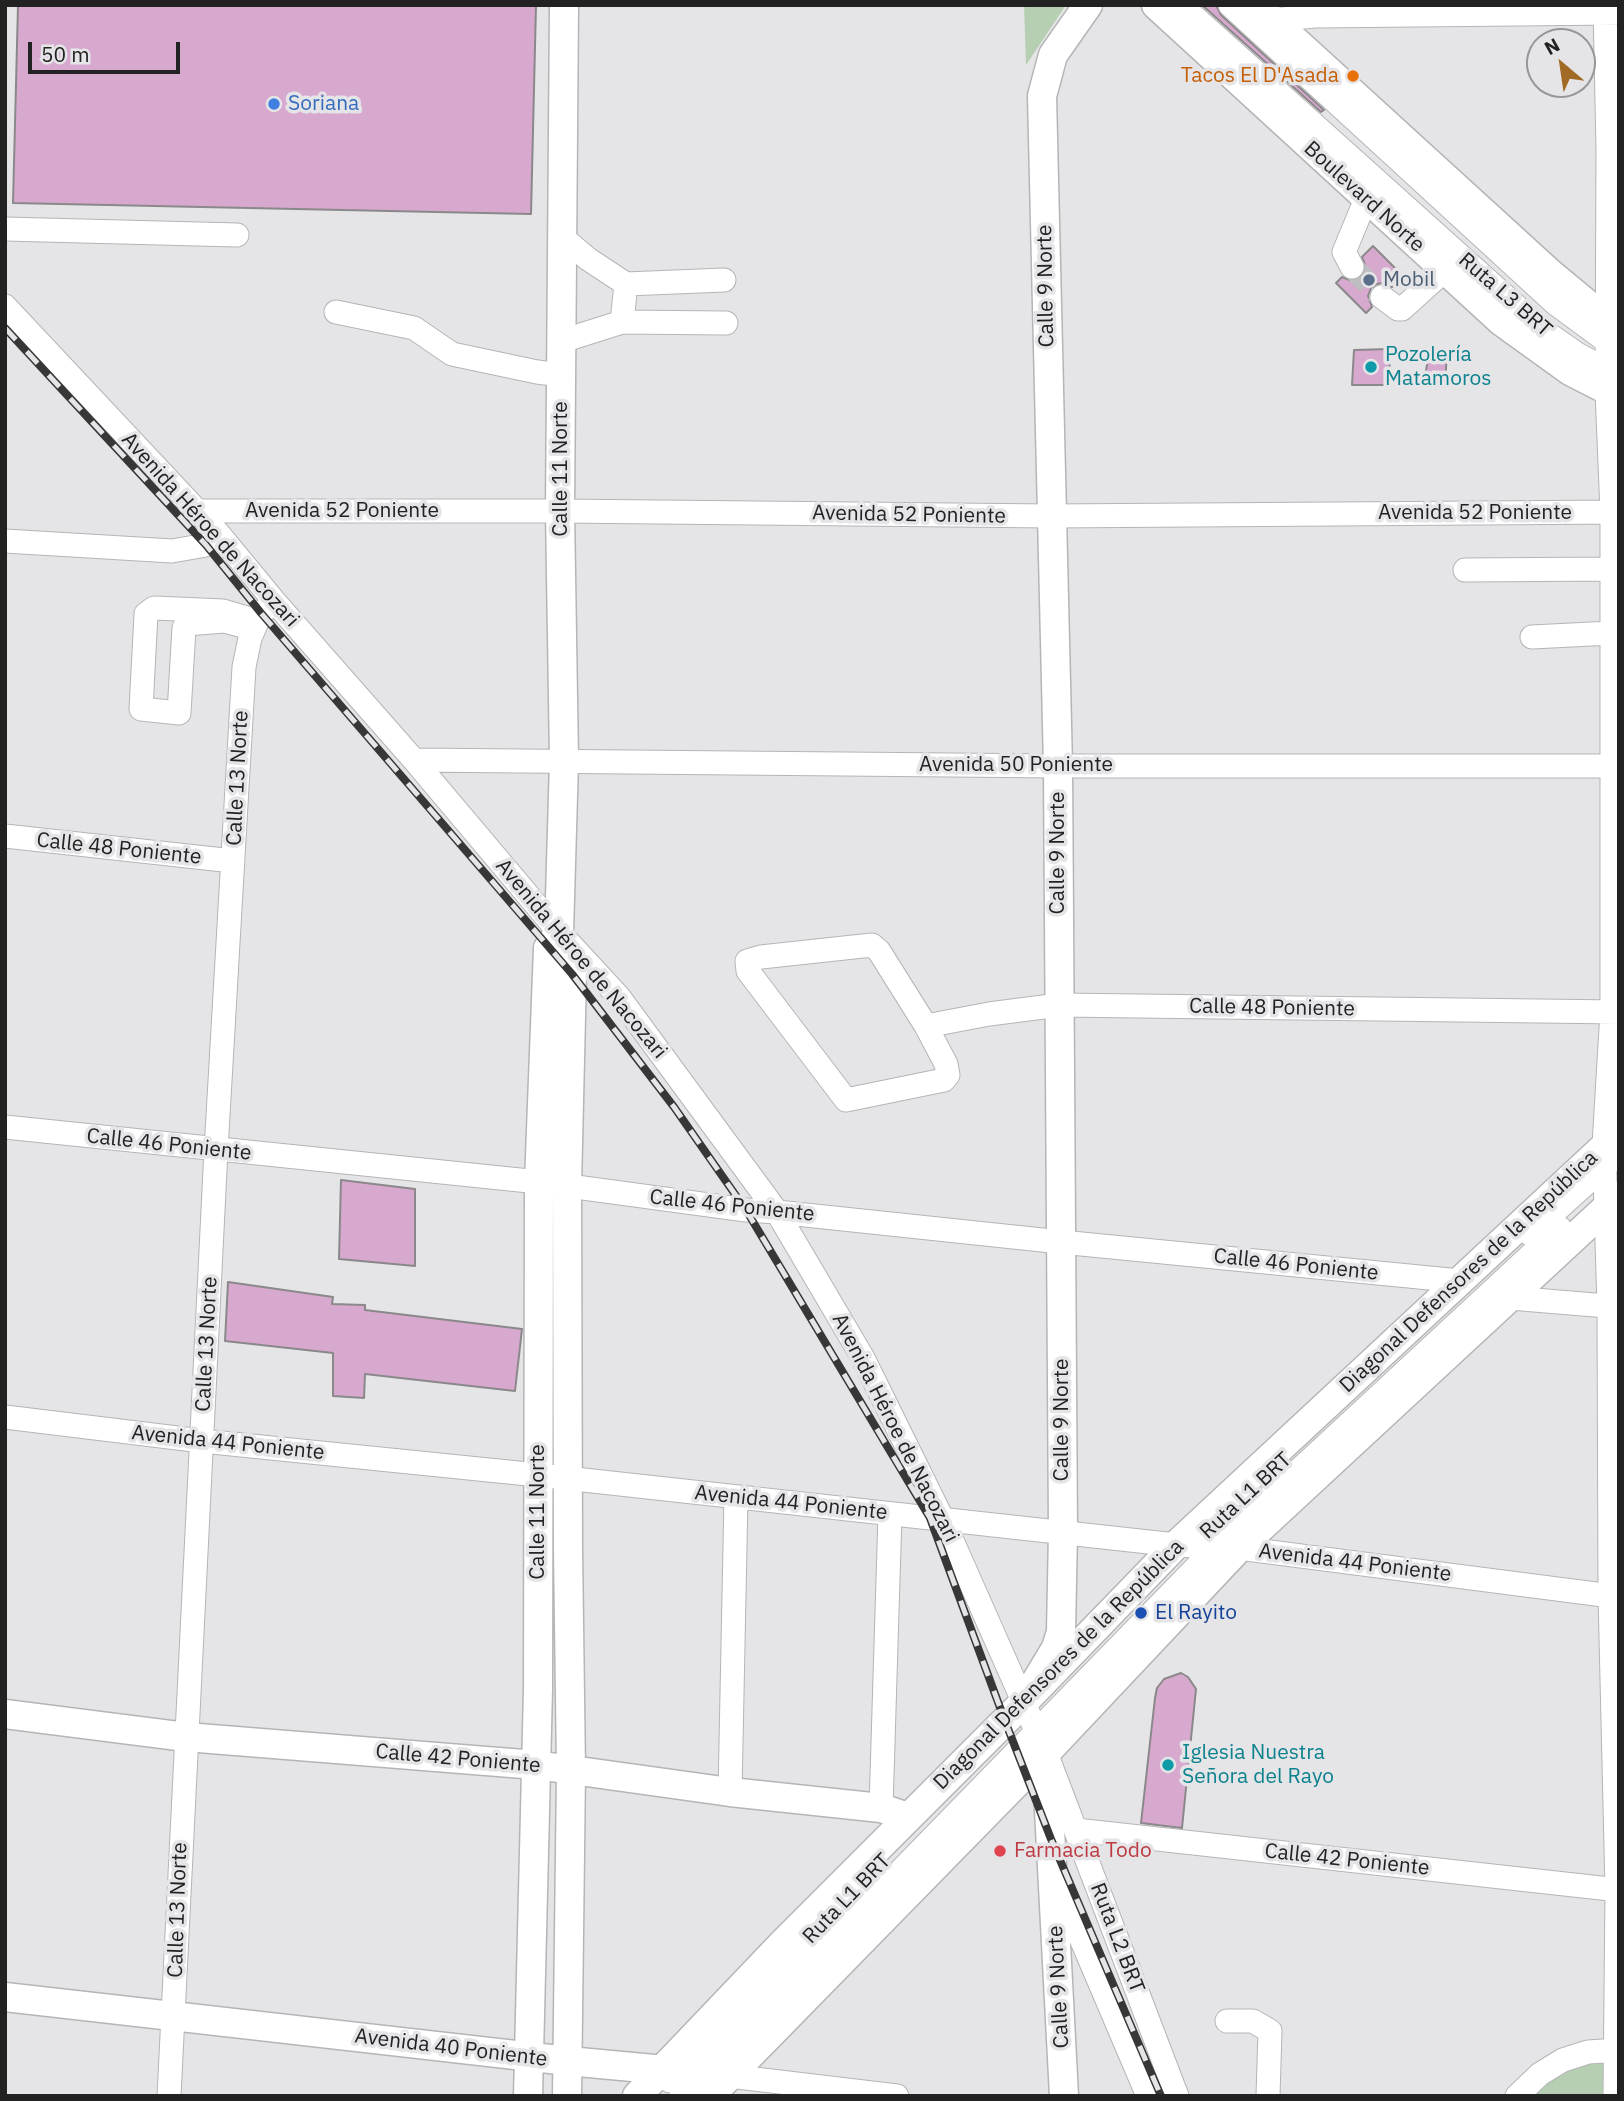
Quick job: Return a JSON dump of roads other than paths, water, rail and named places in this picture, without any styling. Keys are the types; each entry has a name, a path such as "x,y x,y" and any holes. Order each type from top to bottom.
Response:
{"main road":[{"name":"Calle 11 Norte","path":"564,5 560,511 564,761 559,932 548,948 553,1184 568,1478 571,1771 567,2096"},
{"name":"Calle 9 Norte","path":"1064,2096 1053,1874 1033,1725 1061,1632 1063,1532 1058,765 1041,96 1053,55 1088,5"},
{"name":"Boulevard Norte","path":"1156,5 1502,322 1570,371 1613,384"},
{"path":"1263,12 1551,274 1614,335"},
{"name":"Diagonal Defensores de la República","path":"637,2096 688,2083 1033,1725 1184,1546 1460,1281 1612,1170"},
{"name":"Diagonal Defensores de la República","path":"688,2083 783,1942 908,1816 1033,1725 1510,1298 1573,1240 1612,1170"},
{"name":"Calle 11 Norte","path":"528,2096 536,1765 538,1475 553,1184"},
{"name":"Calle 42 Poniente","path":"5,1714 186,1737 536,1765 730,1792 881,1808 908,1816"},
{"name":"Avenida 40 Poniente","path":"5,1997 529,2056 688,2083"}],"street":[{"name":"Ruta L3 BRT","path":"1181,5 1544,331 1613,384"},
{"name":"Ruta L3 BRT","path":"1230,5 1556,304 1614,335"},
{"path":"1263,12 1315,16 1610,11 1614,150 1615,512 1611,569 1615,766 1612,1170 1618,1889 1615,2096"},
{"path":"1352,267 1344,251 1366,199"},
{"path":"5,229 237,235"},
{"path":"562,237 588,259 626,284 724,280"},
{"path":"1382,297 1402,309 1445,270"},
{"path":"622,322 626,284"},
{"name":"Avenida Héroe de Nacozari","path":"5,306 218,533 559,932 619,997 777,1212 863,1358 943,1520 1033,1725"},
{"path":"335,312 414,328 452,354 562,375"},
{"path":"562,341 622,322 726,323"},
{"path":"5,323 29,332"},
{"name":"Avenida 52 Poniente","path":"198,511 560,511 1051,516 1615,512"},
{"path":"5,541 172,551 206,545 218,533"},
{"path":"1465,570 1611,569"},
{"name":"Calle 13 Norte","path":"169,2096 216,1150 244,667 261,613 275,601"},
{"path":"154,608 223,611 256,625 224,621 186,624 179,713 141,709 146,614 154,608"},
{"path":"1532,637 1611,632"},
{"name":"Avenida 50 Poniente","path":"414,760 1615,766"},
{"name":"Calle 48 Poniente","path":"5,836 233,861"},
{"path":"872,945 879,951 926,1026 946,1064 948,1075 944,1080 846,1100 748,971 747,961 761,957 872,945"},
{"name":"Calle 48 Poniente","path":"926,1026 1059,1005 1615,1012"},
{"name":"Calle 46 Poniente","path":"5,1127 553,1184 746,1210 1460,1281"},
{"name":"Ruta L1 BRT","path":"1184,1546 1612,1170"},
{"name":"Ruta L1 BRT","path":"1228,1548 1612,1170"},
{"path":"1510,1298 1614,1306"},
{"name":"Avenida 44 Poniente","path":"5,1418 1184,1546 1228,1548 1615,1596"},
{"path":"730,1792 736,1497"},
{"path":"881,1808 890,1514"},
{"name":"Ruta L1 BRT","path":"688,2083 1033,1725"},
{"name":"Ruta L2 BRT","path":"1033,1725 1177,2096"},
{"name":"Calle 42 Poniente","path":"1076,1830 1618,1889"},
{"path":"1053,1874 1149,2096"},
{"path":"1227,2021 1253,2021 1270,2031 1268,2096"},
{"path":"1517,2096 1540,2074 1563,2060 1588,2052 1617,2049"},
{"name":"Avenida 40 Poniente","path":"688,2083 897,2096"}],"tunnel":[{"path":"1352,267 1382,297"}],"railway":[{"path":"5,328 206,545 261,613 572,974 674,1107 746,1210 930,1518 1051,1839 1161,2096"}],"place":[{"name":"Tacos El D'Asada","path":"1353,76"},
{"name":"Soriana","path":"274,104"},
{"name":"Mobil","path":"1369,280"},
{"name":"Pozolería Matamoros","path":"1371,367"},
{"name":"El Rayito","path":"1141,1613"},
{"name":"Iglesia Nuestra Señora del Rayo","path":"1168,1765"},
{"name":"Farmacia Todo","path":"1000,1851"}]}
